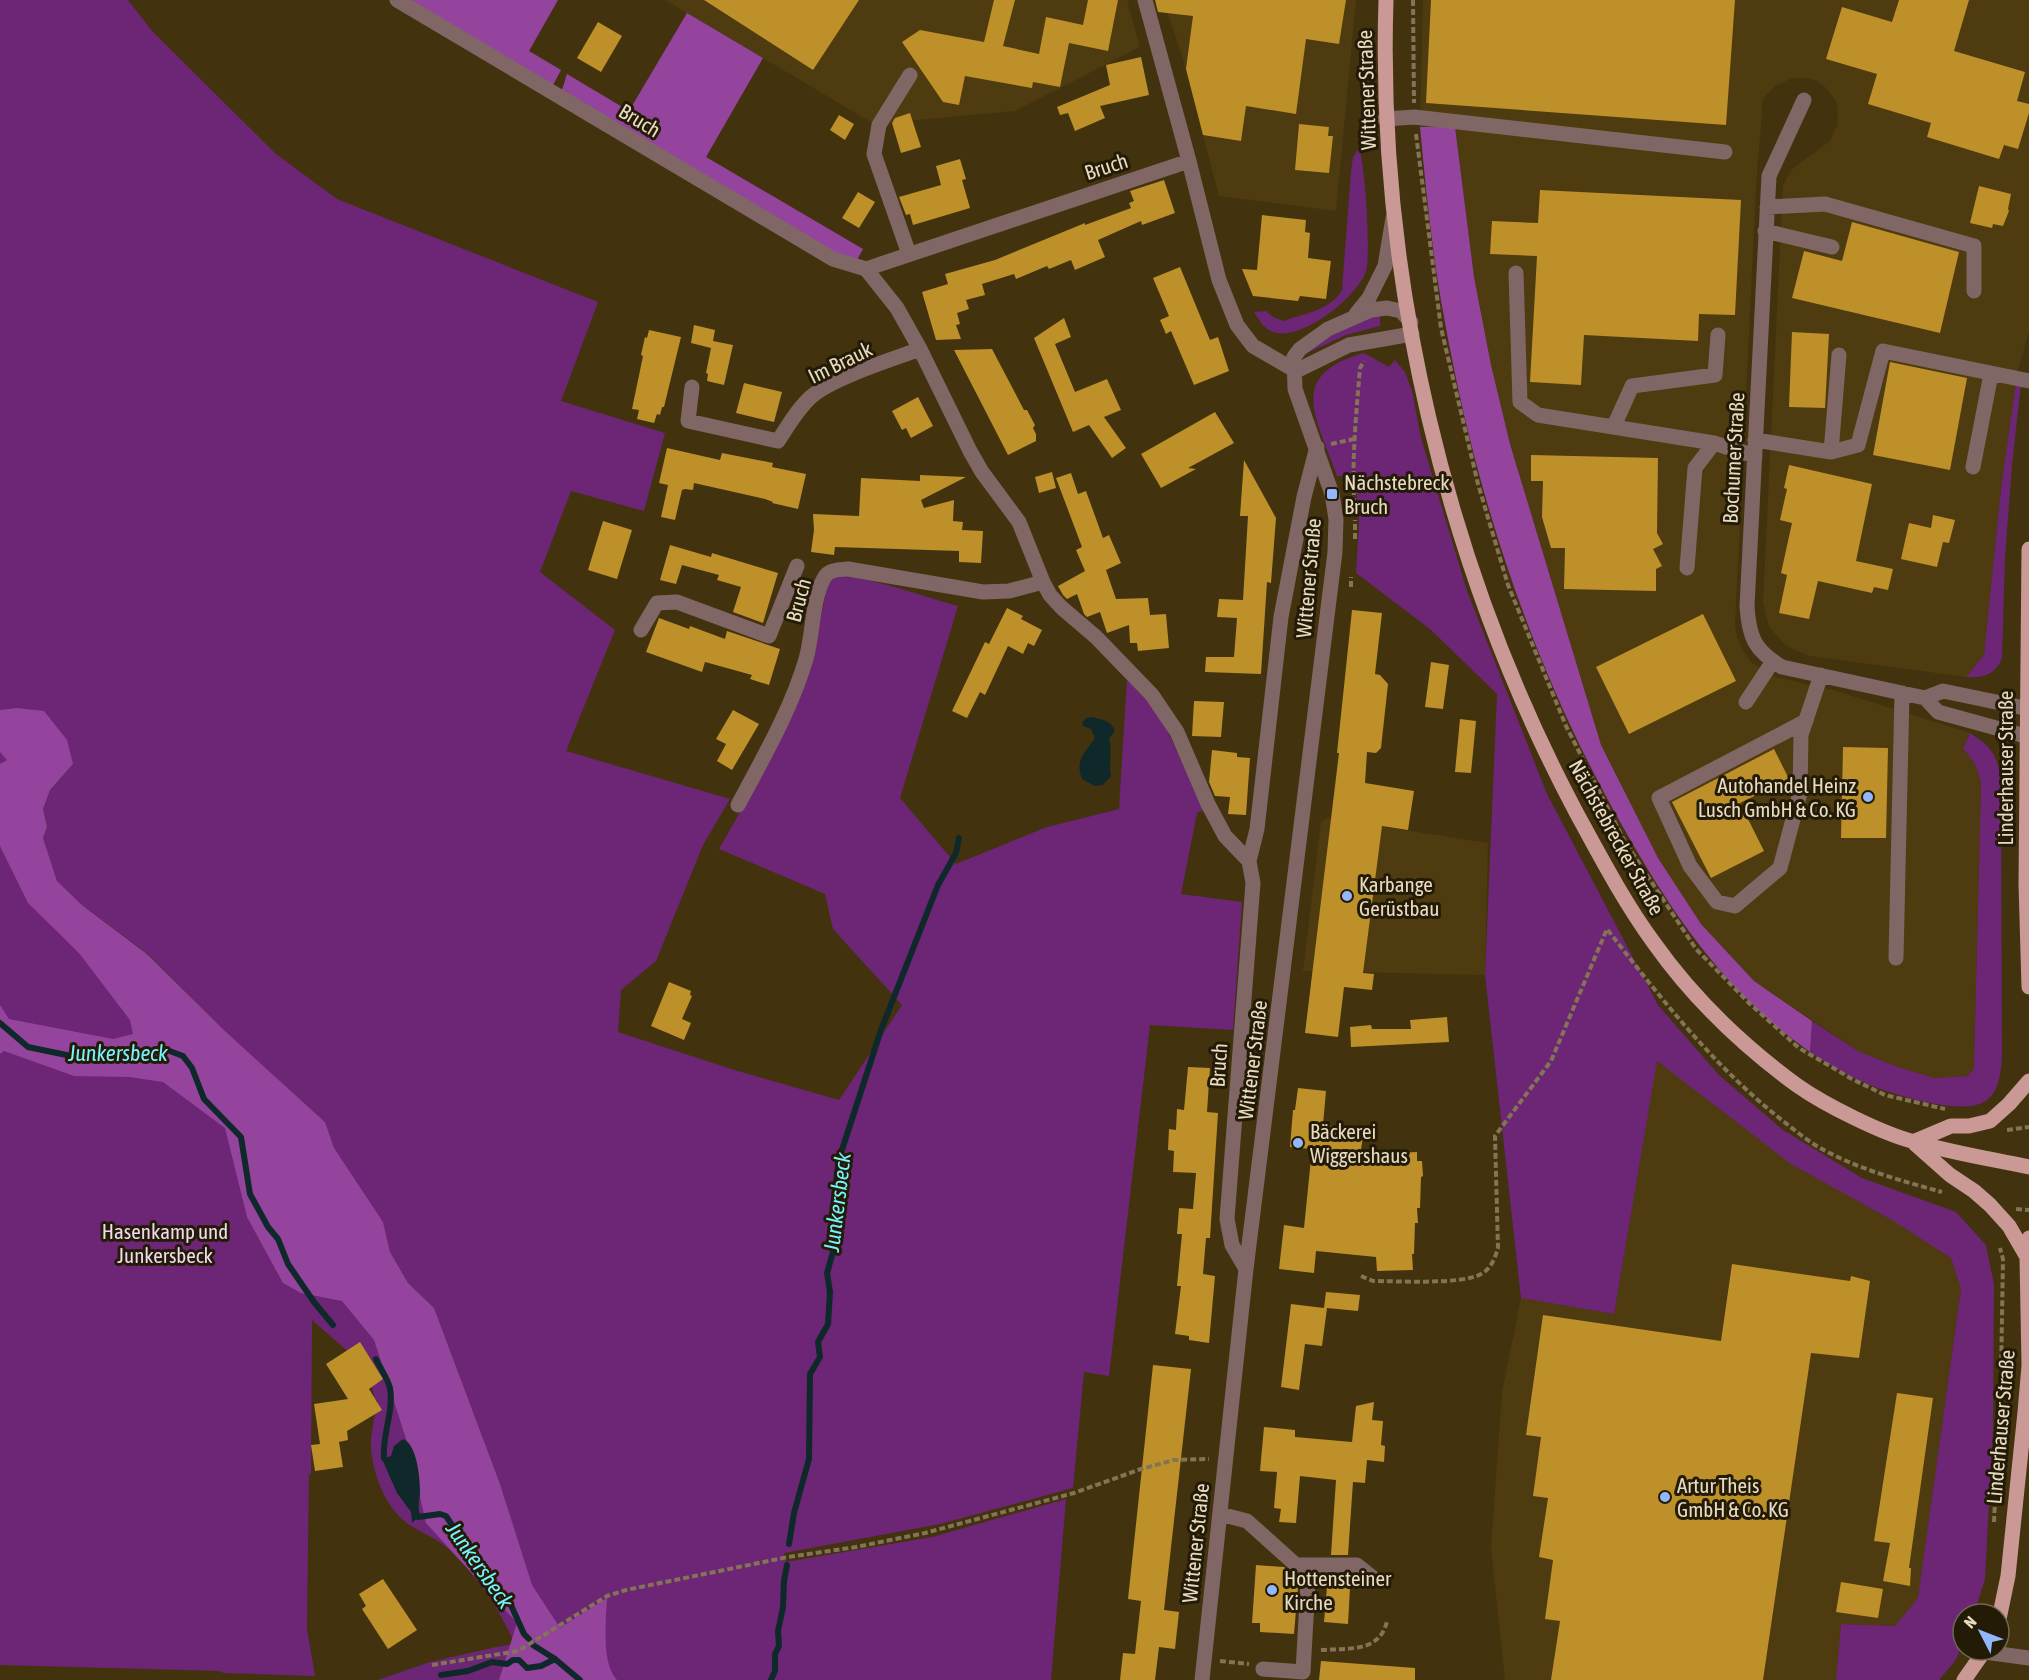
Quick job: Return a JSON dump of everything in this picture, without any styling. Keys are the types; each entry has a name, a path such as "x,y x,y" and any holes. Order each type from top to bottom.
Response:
{"main road":[{"name":"Wittener Straße","path":"1386,0 1385,119 1393,215 1411,328"},
{"name":"Nächstebrecker Straße","path":"1411,328 1420,379 1458,526 1520,697 1562,786 1596,849 1642,924 1679,975 1716,1017 1751,1049 1801,1088 1870,1124 1913,1142 2029,1167"},
{"name":"Linderhauser Straße","path":"2029,549 2026,884 2029,987"},
{"path":"2028,1256 2009,1226 1990,1205 1913,1142 1951,1126 1969,1126 1990,1121 2029,1082"},
{"name":"Linderhauser Straße","path":"2002,1602 2008,1576 2029,1366 2029,1238"},
{"path":"1964,1680 1977,1662"}],"street":[{"name":"Bruch","path":"397,0 833,259 866,269 1189,161"},
{"path":"1145,0 1219,280 1237,325 1253,346 1296,371 1349,345 1411,328"},
{"path":"909,254 874,154 879,125 910,75"},
{"name":"Bochumer Straße","path":"1804,100 1769,176 1747,606 1748,623 1753,641 1762,653 1782,667 1924,698 1938,712 2028,737"},
{"path":"1385,119 1414,117 1725,152"},
{"path":"1767,207 1825,204 1974,246 1974,291"},
{"name":"Wittener Straße","path":"1353,318 1368,298 1384,266 1393,215"},
{"path":"1765,231 1832,247"},
{"path":"866,269 897,308 920,349 970,451 982,472 1019,522 1050,595 1096,637 1152,694 1177,732 1208,804 1226,836 1249,861"},
{"path":"1516,273 1520,402 1539,415 1714,443 1755,448 1831,452 1858,445 1883,351 2029,381"},
{"name":"Wittener Straße","path":"1202,1680 1246,1269 1335,552 1336,519 1332,494 1295,388 1294,357 1300,349 1328,330 1371,310 1387,308 1401,311 1411,328"},
{"path":"1614,426 1632,386 1715,375 1718,334"},
{"name":"Im Brauk","path":"692,387 688,421 778,441 813,395 834,382 920,349"},
{"path":"1831,452 1839,356"},
{"path":"1973,467 1991,374"},
{"path":"1687,568 1695,468 1714,443"},
{"name":"Wittener Straße","path":"1257,829 1281,617 1304,497 1317,447"},
{"path":"641,630 657,603 677,602 769,636 797,567"},
{"name":"Bruch","path":"738,805 784,714 806,659 817,603 826,575 832,570 848,569 983,592 1009,591 1043,582"},
{"path":"1746,702 1773,661"},
{"path":"1806,721 1659,798 1690,866 1717,902 1735,906 1780,868 1800,793 1801,735 1806,721 1821,675"},
{"name":"Bochumer Straße","path":"1924,698 1943,691 2028,708"},
{"path":"1896,958 1902,693"},
{"name":"Bruch","path":"1246,1269 1232,1245 1227,1220 1253,883 1249,861 1257,829"},
{"path":"1220,1514 1247,1521 1296,1565 1358,1565 1372,1577"},
{"path":"1263,1669 1302,1672 1310,1565"},
{"path":"2011,1655 2029,1658"}],"path":[{"path":"1413,0 1414,117 1441,328 1478,484 1508,585 1566,726 1625,842 1696,949 1750,1004 1799,1048 1852,1079 1885,1095 1949,1110"},
{"path":"1336,519 1355,516 1352,474 1360,368 1363,361 1370,357"},
{"path":"1361,1276 1373,1281 1468,1280 1483,1274 1494,1261 1498,1248 1495,1136 1551,1061 1607,929 1668,1007 1725,1071 1800,1134 1821,1149 1841,1158 1883,1174 1948,1193"},
{"path":"2001,1130 2029,1127"},
{"path":"1994,1526 2001,1376 2003,1259 1998,1236"},
{"path":"432,1665 518,1650 607,1596 626,1590 788,1557 856,1547 925,1533 1074,1493 1174,1460 1225,1459"},
{"path":"1304,1651 1359,1648 1377,1641 1385,1632 1388,1621"}],"shaded area":[{"path":"413,0 558,0 529,51 561,70 552,87 411,3"},
{"path":"665,0 1127,0 1140,47 1015,111 874,124"},
{"path":"1163,0 1356,0 1336,211 1219,196 1182,56"},
{"path":"1423,0 2029,0 2029,331 2018,370 2001,488 1984,655 1966,677 1809,656 1786,646 1769,627 1763,602 1783,185 1792,169 1830,141 1837,125 1836,101 1817,81 1809,78 1792,78 1775,86 1763,99 1756,187 1735,625 1737,638 1752,663 1776,677 1833,690 1970,733 1963,748 1975,764 1981,782 1974,1068 1968,1076 1934,1078 1858,1051 1754,981 1701,924 1658,858 1601,745 1510,444 1491,365 1474,277 1455,127 1420,127"},
{"path":"687,13 763,58 706,157 863,249 857,260 852,262 561,93 567,74 629,111"},
{"path":"1420,127 1455,127 1474,277 1491,365 1510,444 1601,745 1658,858 1701,924 1754,981 1812,1021 1810,1052 1754,1006 1711,960 1673,909 1608,800 1552,684 1506,565 1487,504 1456,380 1440,293"},
{"path":"16,708 44,711 67,740 73,764 50,790 43,809 47,827 43,838 57,881 83,906 147,954 225,1031 325,1122 334,1148 383,1222 390,1252 408,1283 434,1308 500,1484 532,1585 560,1628 607,1598 607,1653 612,1673 617,1680 499,1680 517,1623 426,1523 409,1448 374,1340 342,1301 301,1293 283,1283 247,1217 225,1128 163,1082 129,1077 74,1076 4,1051 0,1054 0,1005 9,1019 113,1039 133,1034 130,1020 79,953 28,903 0,846 0,764 7,760 0,752 0,710"},
{"path":"1327,818 1488,843 1485,975 1303,971 1321,822"},
{"path":"1656,1061 1951,1258 1961,1289 1918,1599 1895,1626 1841,1624 1836,1680 1505,1680 1491,1548 1502,1392 1521,1298 1614,1314"}],"green space":[{"name":"Hasenkamp und Junkersbeck","path":"0,0 128,0 152,31 276,154 337,199 598,302 561,401 665,433 644,511 571,491 540,572 615,630 566,751 730,799 703,845 656,961 621,990 618,1032 731,1069 839,1100 902,1005 833,929 825,894 719,849 743,807 811,659 826,593 832,580 845,577 876,582 958,606 900,798 956,864 1047,827 1119,809 1127,680 1151,705 1166,728 1204,810 1197,813 1181,894 1242,902 1233,1030 1150,1025 1109,1376 1084,1372 1073,1488 940,1524 784,1553 786,1562 932,1537 1066,1499 1051,1680 378,1680 430,1662 515,1644 488,1596 463,1563 443,1545 402,1519 387,1500 377,1477 371,1452 372,1431 378,1401 364,1376 370,1371 312,1320 307,1629 315,1676 0,1665 0,724 17,734 14,840 198,1027 538,1623 554,1620 531,1585 500,1484 434,1308 408,1283 390,1252 383,1222 333,1148 325,1122 225,1031 148,954 83,906 57,881 43,838 47,827 43,809 50,790 73,764 16,708 0,710"},
{"path":"1359,148 1367,209 1368,247 1366,271 1361,282 1339,306 1309,326 1294,332 1281,333 1269,330 1254,312 1266,311 1283,321 1324,307 1342,290 1351,171 1353,157"},
{"path":"1380,317 1380,326 1346,335 1307,353 1307,348 1364,319"},
{"path":"1364,353 1389,367 1395,360 1405,372 1412,391 1421,438 1467,591 1547,794 1658,1005 1719,1075 1783,1130 1862,1178 1956,1212 1986,1245 1994,1285 1993,1428 1985,1579 1978,1602 1951,1602 1951,1662 1954,1662 1939,1680 1836,1680 1841,1624 1895,1626 1918,1598 1961,1289 1951,1258 1892,1220 1791,1164 1657,1061 1614,1314 1521,1298 1485,975 1497,694 1430,629 1356,573 1359,523 1355,476 1337,476 1316,418 1313,402 1315,387 1323,374 1339,362"},
{"path":"2016,383 2021,384 2005,558 2002,658 1992,672 1978,677 1966,677 1984,655 2001,488"},
{"path":"1970,733 1984,743 1993,754 2001,783 2002,1057 1998,1082 1993,1094 1984,1102 1972,1106 1956,1106 1919,1100 1882,1089 1848,1075 1810,1052 1812,1021 1858,1051 1934,1078 1968,1076 1974,1068 1981,782 1975,764 1963,748"}],"water":[{"path":"1092,717 1109,723 1115,731 1109,738 1111,776 1103,785 1095,786 1082,779 1080,772 1082,757 1095,738 1091,729 1083,726 1082,723 1086,718"},
{"path":"403,1439 412,1447 415,1454 419,1478 420,1515 412,1523 411,1512 397,1493 382,1459 391,1456 394,1446"}],"building":[{"path":"704,0 859,0 813,70"},
{"path":"994,0 1015,0 1003,46 1039,54 1046,17 1083,25 1088,0 1118,0 1108,51 1069,43 1060,87 1033,82 1032,88 965,76 959,105 943,102 902,42 920,30 984,42"},
{"path":"1155,0 1346,0 1339,44 1306,39 1296,114 1246,106 1241,141 1203,135 1186,69 1193,16 1158,12"},
{"path":"1431,0 1735,0 1726,125 1426,103"},
{"path":"1899,0 1969,0 1954,51 2025,72 2017,101 2029,104 2029,113 2018,149 2004,145 1999,159 1927,137 1931,123 1868,104 1877,74 1826,59 1842,7 1892,22"},
{"path":"598,22 622,36 601,72 577,58"},
{"path":"1141,57 1149,95 1100,106 1105,118 1075,131 1068,113 1060,115 1057,107 1110,85 1106,65"},
{"path":"910,113 921,147 901,153 892,123 895,118"},
{"path":"839,115 854,124 845,140 830,130"},
{"path":"1299,124 1329,127 1328,136 1333,136 1329,173 1295,170"},
{"path":"960,159 966,179 962,180 970,208 913,225 910,214 906,215 899,197 941,185 936,166"},
{"path":"1164,180 1175,213 1142,225 1141,221 1098,240 1105,257 1075,270 1071,260 1049,269 1047,266 1016,279 1014,274 982,284 985,295 966,300 969,309 957,313 960,324 956,325 961,339 936,340 922,292 948,284 945,274 995,260 1085,223 1085,225 1131,208 1129,203 1134,201 1130,191"},
{"path":"1979,186 2011,194 2009,211 2003,226 1993,224 1992,228 1970,223"},
{"path":"1540,190 1741,200 1735,315 1699,314 1698,341 1584,335 1581,385 1530,382 1537,256 1490,254 1492,221 1538,223"},
{"path":"858,192 875,202 859,228 842,218"},
{"path":"1262,215 1306,220 1305,232 1310,233 1308,258 1331,261 1326,299 1300,296 1298,301 1253,296 1242,269 1257,270"},
{"path":"1852,222 1959,252 1940,333 1792,298 1804,251 1842,261"},
{"path":"1180,267 1210,340 1218,337 1229,371 1194,385 1171,331 1166,334 1160,320 1169,316 1153,278"},
{"path":"1064,318 1071,337 1055,344 1075,392 1107,379 1121,410 1104,417 1126,448 1112,458 1089,425 1073,432 1034,338"},
{"path":"694,325 715,330 713,341 733,345 724,385 707,381 708,374 706,373 711,348 691,343"},
{"path":"649,330 681,337 664,407 660,415 657,414 654,423 637,419 639,410 632,409 643,356 641,355"},
{"path":"1792,332 1829,334 1825,408 1789,407"},
{"path":"992,349 1024,410 1027,410 1035,425 1033,428 1036,441 1008,455 954,350"},
{"path":"1890,362 1967,378 1950,470 1873,455"},
{"path":"744,383 782,392 774,422 736,413"},
{"path":"918,397 933,426 911,438 906,428 902,430 892,411"},
{"path":"1215,412 1234,443 1188,468 1196,469 1161,488 1141,454"},
{"path":"667,448 720,460 722,453 773,463 772,467 806,474 798,509 694,483 693,490 682,490 675,520 661,517 668,485 659,483"},
{"path":"1531,455 1658,458 1657,533 1663,544 1653,549 1662,566 1656,569 1656,591 1564,589 1565,548 1551,548 1542,517 1543,481 1531,481"},
{"path":"1244,460 1276,518 1271,583 1267,582 1261,674 1205,672 1206,657 1234,657 1237,618 1217,617 1219,599 1243,600 1248,516 1240,516"},
{"path":"1789,465 1872,484 1856,561 1893,569 1888,590 1874,587 1872,593 1818,581 1809,619 1779,613 1787,575 1781,573 1792,523 1780,520 1787,489 1784,488"},
{"path":"1052,472 1056,488 1039,493 1035,477"},
{"path":"1071,473 1078,494 1086,491 1103,538 1109,535 1121,563 1106,570 1116,599 1148,598 1150,615 1166,614 1169,648 1138,651 1137,643 1130,643 1129,625 1107,633 1100,612 1087,617 1077,594 1067,599 1063,595 1058,586 1085,571 1076,550 1082,547 1056,478"},
{"path":"920,475 966,477 921,500 924,508 954,500 953,521 963,522 962,530 983,531 981,563 959,562 959,551 835,547 834,555 811,552 814,530 813,514 859,516 861,478 920,481"},
{"path":"1933,515 1955,520 1949,543 1943,542 1937,567 1901,559 1909,523 1931,528"},
{"path":"603,521 632,530 617,579 588,570"},
{"path":"670,545 711,557 712,553 778,573 763,623 733,612 741,587 717,580 719,575 682,565 676,584 660,580"},
{"path":"1007,608 1023,616 1021,619 1042,630 1034,646 1028,643 1023,654 1008,646 985,695 980,692 967,718 952,711 985,642 989,644"},
{"path":"1352,610 1382,613 1375,674 1380,675 1388,684 1381,748 1376,753 1367,752 1365,783 1414,791 1408,830 1382,826 1363,973 1374,974 1372,990 1344,987 1338,1037 1305,1033 1339,753 1337,753"},
{"path":"1703,614 1736,681 1629,734 1596,667"},
{"path":"659,618 725,639 727,631 780,649 769,685 750,679 752,675 705,662 702,672 646,652"},
{"path":"1431,662 1449,665 1443,709 1425,707"},
{"path":"1194,701 1224,702 1221,737 1192,736"},
{"path":"733,710 759,724 732,770 717,761 726,744 716,739"},
{"path":"1460,719 1476,721 1471,773 1455,772"},
{"path":"1843,747 1888,748 1886,838 1841,838"},
{"path":"1774,749 1789,779 1740,803 1764,851 1711,878 1672,802"},
{"path":"1212,750 1237,753 1237,757 1250,758 1246,815 1228,814 1230,797 1215,796 1209,782"},
{"path":"669,982 691,991 692,996 682,1019 691,1023 684,1040 651,1026"},
{"path":"1447,1017 1449,1042 1351,1047 1350,1027 1371,1025 1372,1029 1411,1029 1410,1020"},
{"path":"1188,1067 1210,1068 1207,1112 1218,1113 1210,1238 1206,1238 1203,1274 1215,1276 1209,1343 1189,1340 1189,1336 1175,1334 1181,1286 1177,1286 1182,1234 1177,1234 1179,1208 1193,1209 1196,1173 1173,1172 1174,1151 1168,1150 1169,1129 1176,1130 1177,1109 1184,1110"},
{"path":"1298,1088 1326,1091 1323,1125 1364,1129 1359,1164 1396,1162 1396,1153 1417,1152 1417,1161 1422,1161 1423,1176 1421,1177 1420,1208 1417,1208 1418,1223 1415,1223 1413,1270 1377,1271 1376,1257 1316,1251 1314,1273 1279,1269 1284,1225 1304,1228 1312,1149 1290,1147 1293,1110 1295,1110"},
{"name":"Artur Theis GmbH & Co. KG","path":"1732,1264 1850,1281 1851,1276 1870,1281 1859,1358 1811,1353 1763,1680 1551,1680 1560,1621 1545,1619 1553,1560 1539,1557 1548,1498 1533,1496 1541,1437 1526,1435 1543,1315 1721,1341"},
{"path":"1326,1292 1360,1295 1358,1311 1327,1308 1322,1346 1305,1344 1299,1390 1281,1387 1291,1304 1324,1308"},
{"path":"360,1342 383,1379 369,1389 382,1410 347,1431 348,1440 339,1442 343,1467 315,1471 311,1445 320,1444 314,1404 348,1399 326,1364"},
{"path":"1153,1365 1191,1369 1164,1610 1179,1612 1175,1649 1159,1647 1155,1680 1120,1680 1123,1653 1135,1654 1141,1601 1128,1599"},
{"path":"1897,1393 1933,1398 1909,1568 1911,1568 1910,1586 1883,1581 1890,1543 1874,1541"},
{"path":"1374,1402 1372,1420 1383,1421 1381,1445 1385,1446 1384,1462 1367,1460 1365,1483 1353,1482 1348,1555 1331,1555 1336,1480 1300,1476 1296,1523 1279,1522 1281,1509 1274,1508 1277,1472 1260,1471 1264,1427 1295,1430 1295,1437 1352,1442 1356,1406"},
{"name":"Hottensteiner Kirche","path":"1256,1565 1284,1567 1290,1573 1299,1575 1294,1634 1260,1632 1260,1623 1252,1623"},
{"path":"1328,1575 1354,1575 1357,1578 1357,1588 1350,1588 1348,1624 1324,1622"},
{"path":"383,1579 417,1630 388,1649 362,1609 366,1606 359,1594"},
{"path":"1841,1582 1883,1589 1878,1618 1836,1612"},
{"path":"1321,1661 1415,1668 1415,1680 1319,1680"}],"waterway":[{"name":"Junkersbeck","path":"789,1544 794,1513 809,1459 810,1374 820,1357 818,1342 828,1324 830,1292 827,1273 835,1245 832,1214 839,1159 881,1030 938,885 956,853 959,838"},
{"name":"Junkersbeck","path":"0,1023 28,1047 76,1057 127,1055 167,1050 183,1056 192,1068 204,1099 241,1137 250,1194 268,1227 278,1239 288,1264 333,1325"},
{"name":"Junkersbeck","path":"376,1359 389,1385 391,1397 384,1458"},
{"name":"Junkersbeck","path":"418,1517 440,1514 446,1516 488,1579 510,1603 524,1634 529,1639"},
{"path":"771,1680 775,1671 775,1654 779,1646 778,1631 787,1565"},
{"name":"Junkersbeck","path":"533,1645 555,1659 580,1680"},
{"path":"441,1675 468,1671 492,1662 507,1664 513,1660 519,1660 527,1668 541,1666 555,1659"}],"place":[{"name":"Nächstebreck Bruch","path":"1332,494"},
{"name":"Autohandel Heinz Lusch GmbH & Co. KG","path":"1868,797"},
{"name":"Karbange Gerüstbau","path":"1347,896"},
{"name":"Bäckerei Wiggershaus","path":"1298,1143"},
{"name":"Artur Theis GmbH & Co. KG","path":"1665,1497"},
{"name":"Hottensteiner Kirche","path":"1272,1590"}]}
